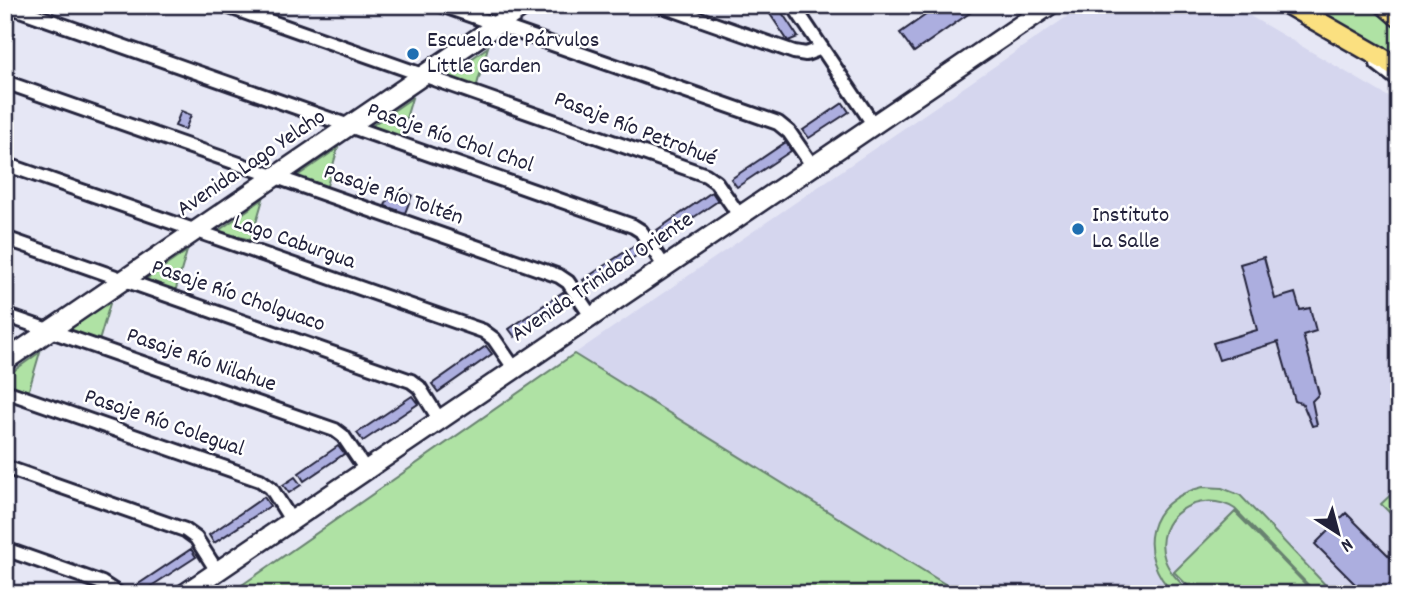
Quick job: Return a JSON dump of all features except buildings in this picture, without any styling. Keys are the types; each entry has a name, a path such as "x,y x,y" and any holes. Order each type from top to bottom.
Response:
{"main road":[{"path":"1289,5 1312,13 1353,43 1399,68"},
{"path":"1385,5 1399,17"}],"street":[{"name":"Pasaje Río Chol Chol","path":"6,5 633,226 641,231 664,266"},
{"name":"Pasaje Río Petrohué","path":"224,5 710,177 739,215"},
{"path":"441,5 778,123 793,136 812,165"},
{"name":"Avenida Lago Yelcho","path":"5,362 526,5"},
{"path":"660,5 794,52 812,53 822,48"},
{"path":"793,5 873,124"},
{"name":"Avenida Trinidad Oriente","path":"184,594 1050,5"},
{"path":"1353,43 1399,81"},
{"name":"Pasaje Río Toltén","path":"5,82 559,276 568,282 590,316"},
{"name":"Lago Caburgua","path":"5,164 483,331 494,339 514,368"},
{"name":"Pasaje Río Cholguaco","path":"5,238 406,379 419,387 439,419"},
{"name":"Pasaje Río Nilahue","path":"5,315 335,430 344,436 366,470"},
{"name":"Pasaje Río Colegual","path":"5,391 260,480 271,488 291,520"},
{"path":"5,467 185,530 196,538 217,571"},
{"path":"5,549 102,583 119,594"}],"shaded area":[{"name":"Instituto La Salle","path":"1084,5 1231,5 1399,103 1399,594 961,594 574,354"}],"green space":[{"path":"1307,5 1373,5 1399,26 1399,58"},
{"path":"488,47 476,88 443,79"},
{"path":"412,98 400,139 367,129"},
{"path":"338,148 326,189 293,179"},
{"path":"263,199 251,240 218,231"},
{"path":"187,251 175,292 142,282"},
{"path":"111,300 99,341 66,332"},
{"path":"40,352 28,393 5,387 5,377"},
{"path":"574,354 961,594 229,594"},
{"path":"1203,487 1222,488 1240,495 1334,594 1317,594 1235,509 1221,503 1207,502 1181,510 1171,519 1165,531 1162,545 1167,565 1192,594 1174,594 1154,562 1152,530 1158,516 1169,504 1184,494"},
{"path":"1399,487 1399,508 1392,515 1381,504"},
{"path":"1235,512 1315,594 1196,594 1174,572"}],"place":[{"name":"Escuela de Párvulos Little Garden","path":"413,54"},
{"name":"Instituto La Salle","path":"1078,229"}]}
